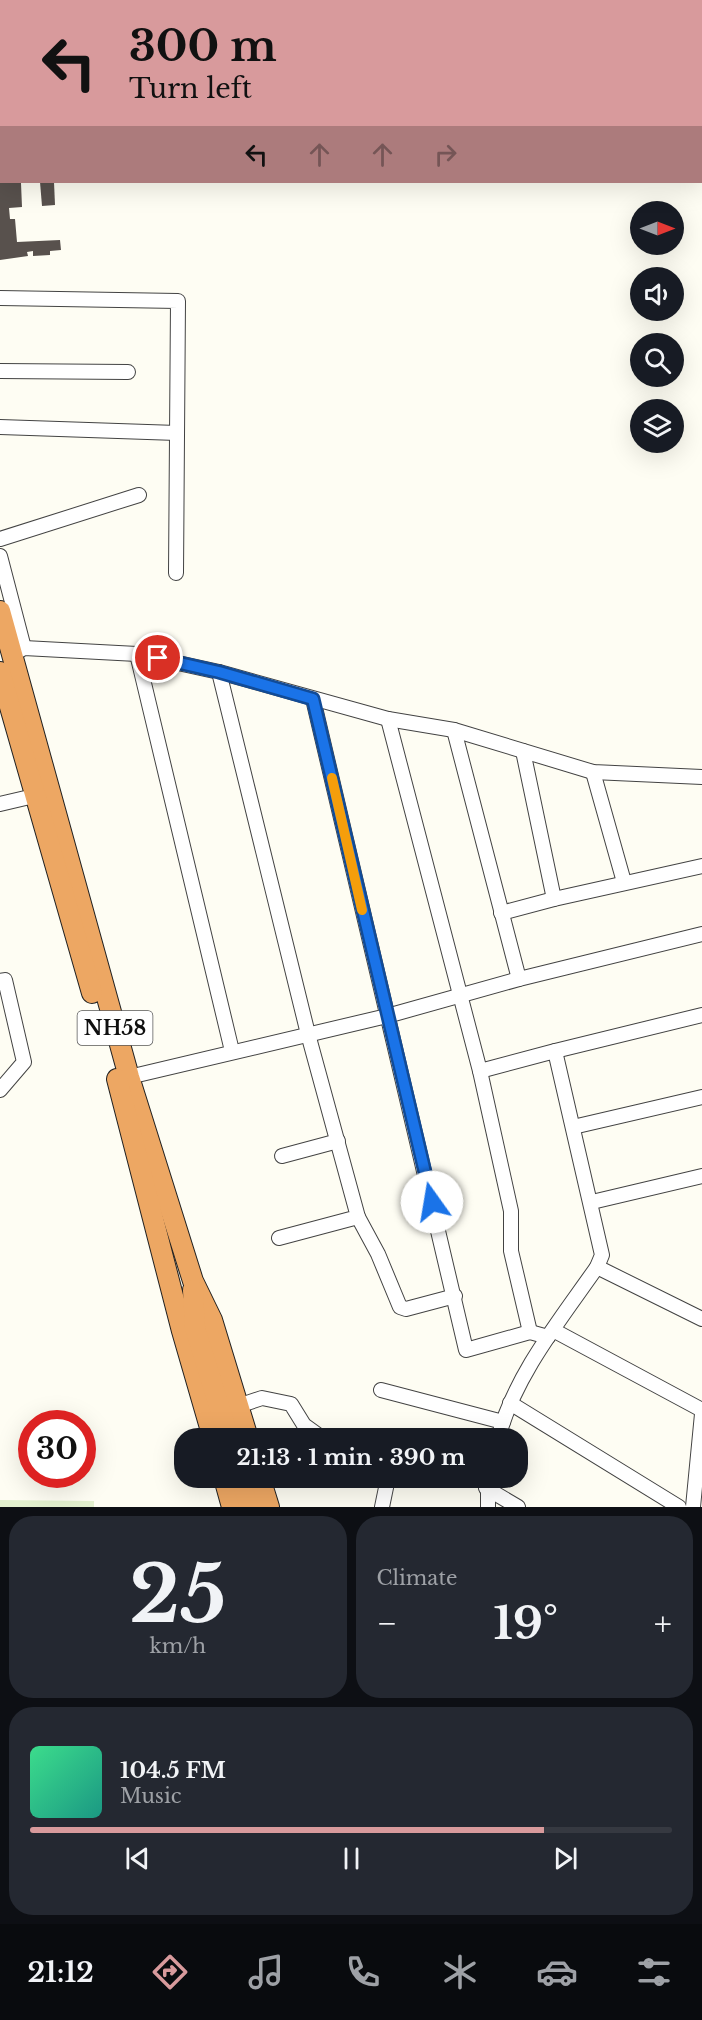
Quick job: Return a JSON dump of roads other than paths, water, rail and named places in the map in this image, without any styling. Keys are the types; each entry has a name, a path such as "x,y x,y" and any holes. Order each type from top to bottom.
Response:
{"highway":[{"name":"NH58","path":"0,611 18,652 41,794"},
{"name":"NH58","path":"0,672 41,794 123,1078 193,1281 212,1320 245,1428"},
{"name":"NH58","path":"123,1078 172,1290 210,1428"},
{"path":"193,1281 195,1328"},
{"path":"172,1290 195,1328 226,1428"},
{"path":"227,1488 232,1507"},
{"path":"244,1488 249,1507"},
{"path":"263,1488 269,1507"}],"street":[{"path":"0,298 178,301 176,573"},
{"path":"0,371 128,372"},
{"path":"0,427 177,433"},
{"path":"0,539 139,495"},
{"path":"0,555 18,652 137,654 219,672 388,719 454,730 593,772 702,777"},
{"path":"137,654 232,1051"},
{"path":"219,672 308,1034 358,1217 378,1254 400,1307 406,1309 455,1296"},
{"path":"313,699 466,1350 530,1332 551,1333 702,1412 693,1507"},
{"path":"388,719 480,1071 511,1211 511,1251 530,1332"},
{"path":"454,730 519,979"},
{"path":"523,750 554,899"},
{"path":"593,772 624,882"},
{"path":"0,804 41,794"},
{"path":"501,913 624,882 702,866"},
{"path":"123,1078 387,1016 519,979 702,934"},
{"path":"0,981 5,980 24,1062 0,1090"},
{"path":"480,1071 702,1015"},
{"path":"501,1428 510,1403 551,1333 597,1267 602,1255 592,1202 555,1051"},
{"path":"573,1127 702,1097"},
{"path":"282,1156 338,1141"},
{"path":"592,1202 702,1176"},
{"path":"279,1238 358,1217"},
{"path":"597,1267 702,1319"},
{"path":"381,1390 503,1422"},
{"path":"238,1406 262,1398 291,1404 308,1428"},
{"path":"510,1403 679,1507"},
{"path":"382,1507 386,1488"},
{"path":"487,1488 488,1507"},
{"path":"493,1488 518,1507"}]}
